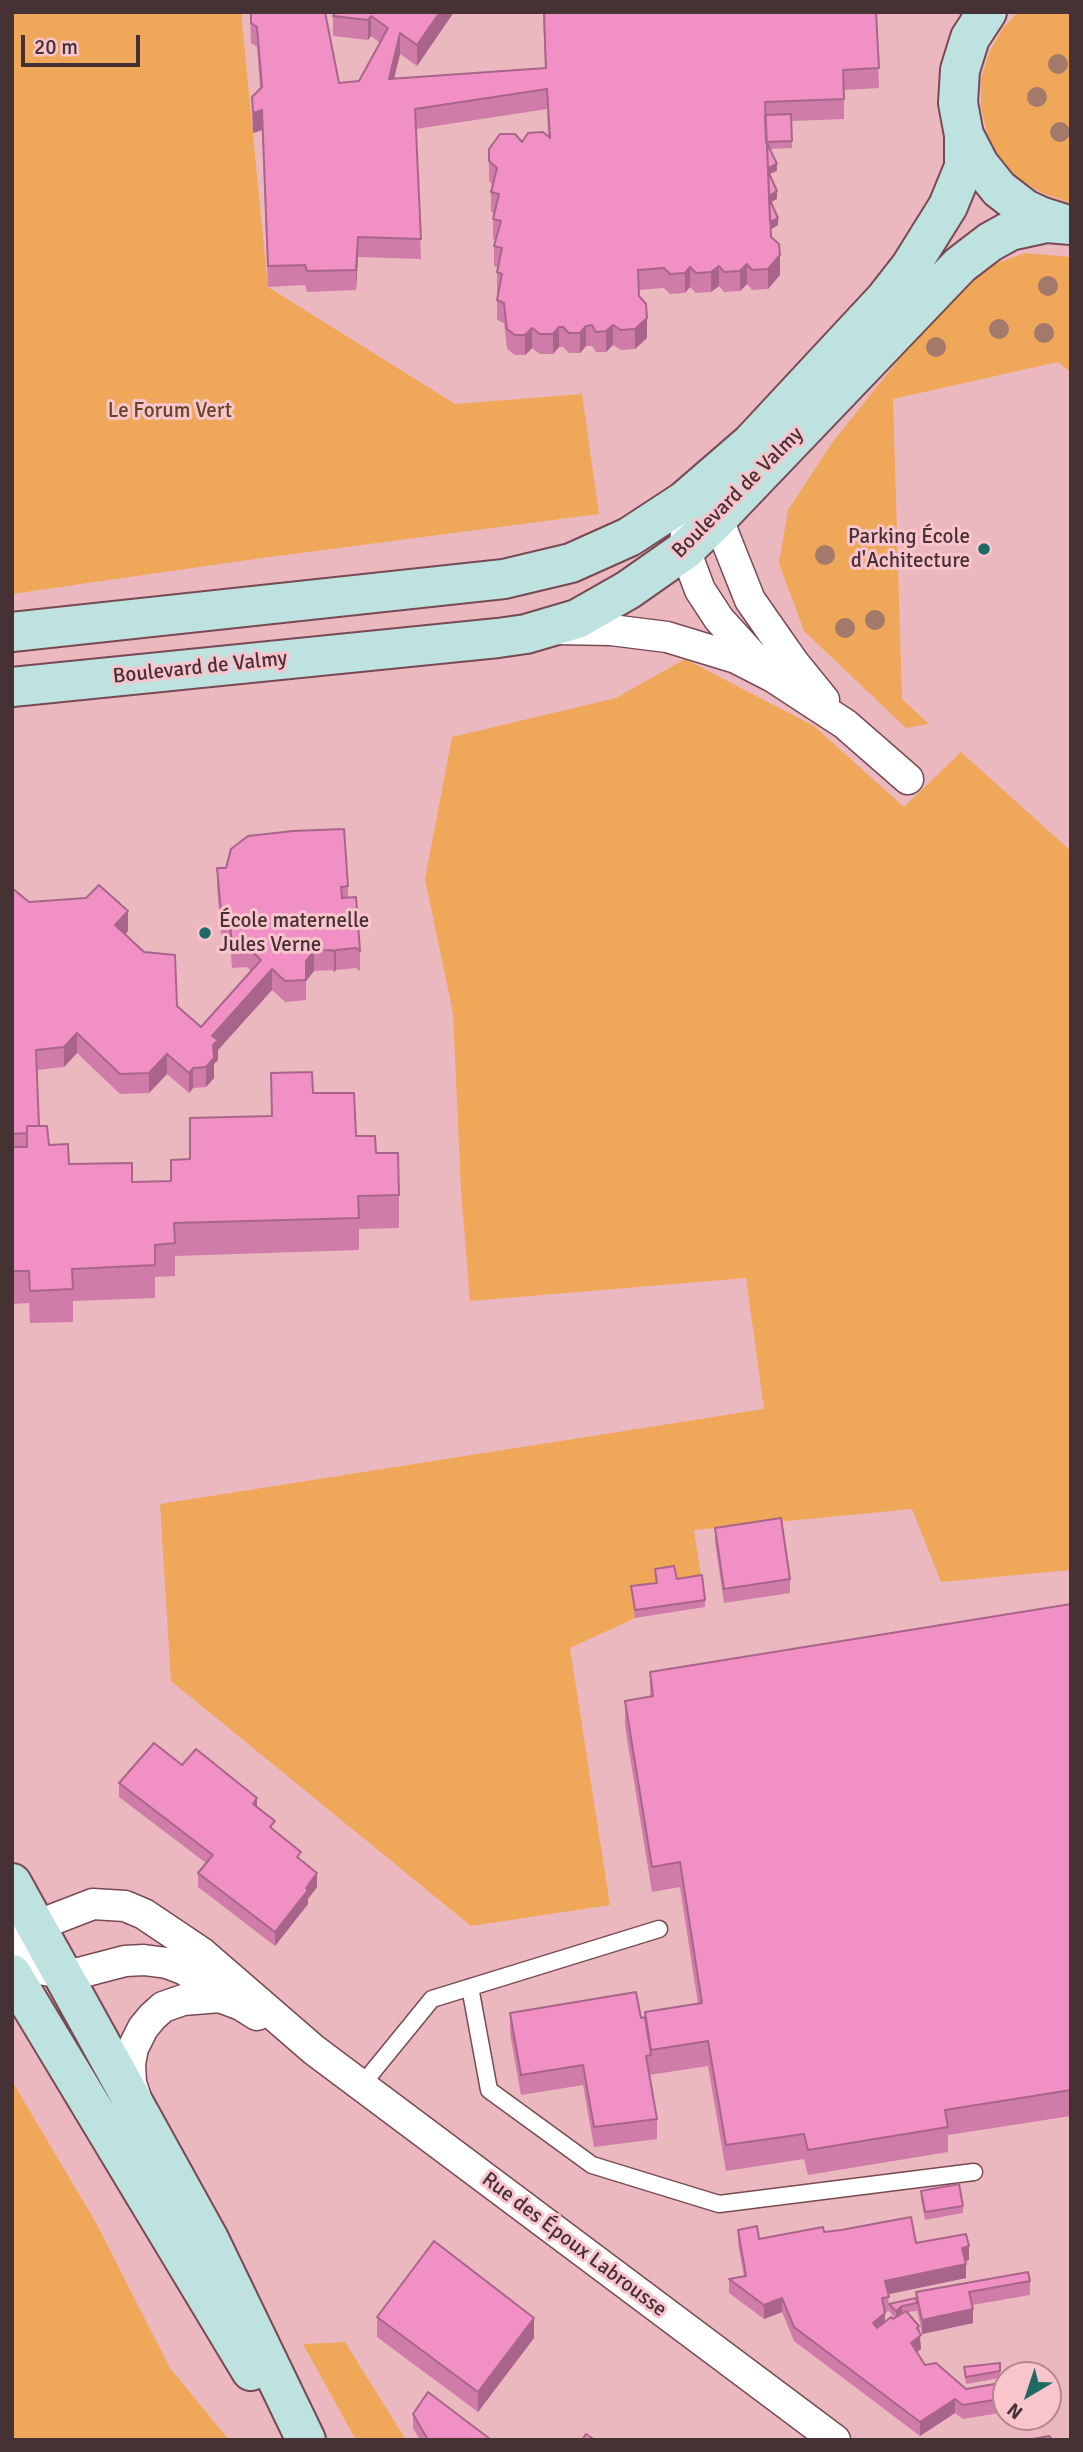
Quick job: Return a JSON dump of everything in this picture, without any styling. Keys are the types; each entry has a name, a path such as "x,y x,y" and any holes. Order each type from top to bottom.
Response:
{"main road":[{"path":"958,12 962,24 964,54"},
{"path":"987,12 964,54 958,86 964,135 988,178 1012,200 1040,216 1071,225"},
{"name":"Boulevard de Valmy","path":"12,632 504,579 570,564 621,541 684,501 751,443 885,299 910,267 948,206 964,167 964,135"},
{"name":"Boulevard de Valmy","path":"12,687 472,641 526,634 577,619 614,599 685,550 960,265 990,242 1010,231 1047,223 1071,225"},
{"name":"Rue des Époux Labrousse","path":"12,1883 24,1939 64,1973 240,2299 306,2440"},
{"path":"12,1974 191,2276 293,2440"}],"street":[{"path":"705,483 750,600 794,663 845,724"},
{"path":"705,483 687,521 685,550 700,590 719,619 744,650 773,677"},
{"path":"548,628 611,630 667,637 736,658 773,677 845,724 908,779"},
{"name":"Rue des Époux Labrousse","path":"24,1939 93,1904 125,1906 144,1914 202,1953 314,2050 361,2086 835,2440"},
{"name":"Rue des Époux Labrousse","path":"12,1965 64,1973 93,1971 125,1961 144,1959 167,1963 201,1978 314,2050"},
{"name":"Rue des Époux Labrousse","path":"143,2117 131,2083 130,2064 133,2048 152,2017 163,2007 203,1996 220,1997 241,2004"}],"lane":[{"path":"361,2086 432,1999 659,1929"},
{"path":"470,1987 489,2090 592,2165 719,2204 974,2172"}],"green space":[{"name":"Le Forum Vert","path":"12,12 241,12 268,287 455,404 582,394 599,514 12,594"},
{"path":"1018,12 1071,12 1071,203 1042,193 1019,179 1000,158 987,134 981,107 981,79 989,53 1002,29"},
{"path":"1025,253 1071,257 1071,373 1058,362 893,399 902,699 929,724 906,728 804,631 779,563 788,510 832,443 932,318 975,271"},
{"path":"685,659 814,726 904,807 961,752 1071,851 1071,1570 941,1582 912,1509 694,1530 702,1583 632,1593 635,1618 570,1648 610,1905 471,1926 171,1681 160,1504 764,1409 746,1278 470,1301 461,1191 453,1013 425,879 452,737 616,698"},
{"path":"12,2081 95,2221 170,2368 229,2440 12,2440"},
{"path":"345,2342 406,2440 356,2440 303,2344"}],"building":[{"path":"251,12 325,12 339,83 359,81 388,28 371,16 368,20 333,16 336,12 440,12 417,45 400,33 389,79 546,68 544,12 876,12 879,68 843,70 844,99 765,102 771,237 779,244 780,255 768,269 752,270 747,264 740,271 724,272 719,266 711,272 696,273 690,267 685,273 670,274 664,268 638,270 639,296 646,304 647,318 635,329 621,330 613,325 606,331 596,332 592,325 586,326 580,333 569,333 559,327 553,334 540,334 532,328 525,335 515,335 507,329 504,303 497,300 502,274 497,272 502,248 494,246 501,221 493,219 499,194 491,192 497,168 489,161 489,149 500,134 515,134 522,142 528,133 543,132 550,138 547,89 415,109 421,239 358,237 356,270 307,271 305,265 268,266 262,110 253,113 252,97 262,87 257,27 251,23"},
{"path":"791,114 792,141 766,142 765,115"},
{"path":"767,143 777,164 768,168"},
{"path":"768,171 777,191 769,196"},
{"path":"769,198 778,218 770,222"},
{"path":"344,829 348,886 341,887 342,898 356,897 360,951 356,948 334,952 314,951 306,961 306,980 285,981 272,969 212,1036 218,1040 213,1045 214,1058 206,1067 193,1068 189,1073 167,1054 149,1073 120,1074 77,1033 64,1047 36,1050 39,1126 27,1126 27,1133 12,1134 12,888 29,902 86,898 99,885 128,911 115,925 144,952 175,955 177,1006 201,1027 261,960 247,947 232,948 230,922 222,922 217,868 226,868 231,849 248,836"},
{"path":"312,1072 313,1093 354,1093 356,1136 375,1136 376,1153 398,1153 399,1195 358,1196 359,1218 174,1223 175,1243 155,1245 155,1265 72,1269 73,1289 30,1291 29,1271 12,1271 12,1147 27,1147 27,1126 47,1126 49,1145 68,1144 69,1164 132,1163 132,1182 171,1181 171,1160 190,1159 190,1118 272,1116 271,1073"},
{"path":"781,1518 790,1579 724,1589 715,1528"},
{"path":"674,1566 677,1579 702,1575 705,1600 635,1610 631,1586 657,1583 655,1569"},
{"path":"1071,1604 1071,2090 945,2110 948,2127 808,2150 804,2134 726,2145 708,2041 651,2050 645,2012 702,2003 680,1862 652,1867 625,1701 653,1696 650,1672"},
{"path":"154,1743 182,1765 196,1749 257,1798 253,1804 275,1821 270,1827 301,1852 297,1857 317,1873 306,1888 308,1890 275,1932 198,1873 213,1855 119,1783"},
{"path":"636,1992 641,2018 645,2017 651,2055 646,2056 657,2119 594,2127 583,2065 521,2075 510,2013"},
{"path":"959,2184 963,2206 925,2212 921,2191"},
{"path":"911,2217 916,2243 966,2234 969,2246 962,2248 966,2264 885,2281 889,2297 882,2298 885,2313 873,2323 877,2328 891,2317 893,2319 906,2311 919,2326 917,2328 921,2335 911,2343 925,2365 936,2363 966,2389 992,2384 992,2400 963,2405 955,2399 920,2422 794,2327 782,2298 764,2305 729,2279 746,2276 738,2230 757,2226 759,2239 823,2227 824,2232"},
{"path":"434,2241 534,2318 478,2392 377,2317"},
{"path":"1028,2272 1030,2281 969,2292 973,2309 922,2320 916,2292"},
{"path":"916,2298 917,2303 902,2306 896,2311 889,2304"},
{"path":"992,2364 992,2372 966,2377 964,2367"},
{"path":"428,2392 490,2440 428,2440 413,2414"},
{"path":"586,2434 595,2440 582,2440"},
{"path":"1049,2436 1053,2440 1028,2440"}],"place":[{"name":"Parking École d'Achitecture","path":"984,549"},
{"name":"École maternelle Jules Verne","path":"205,933"}]}
